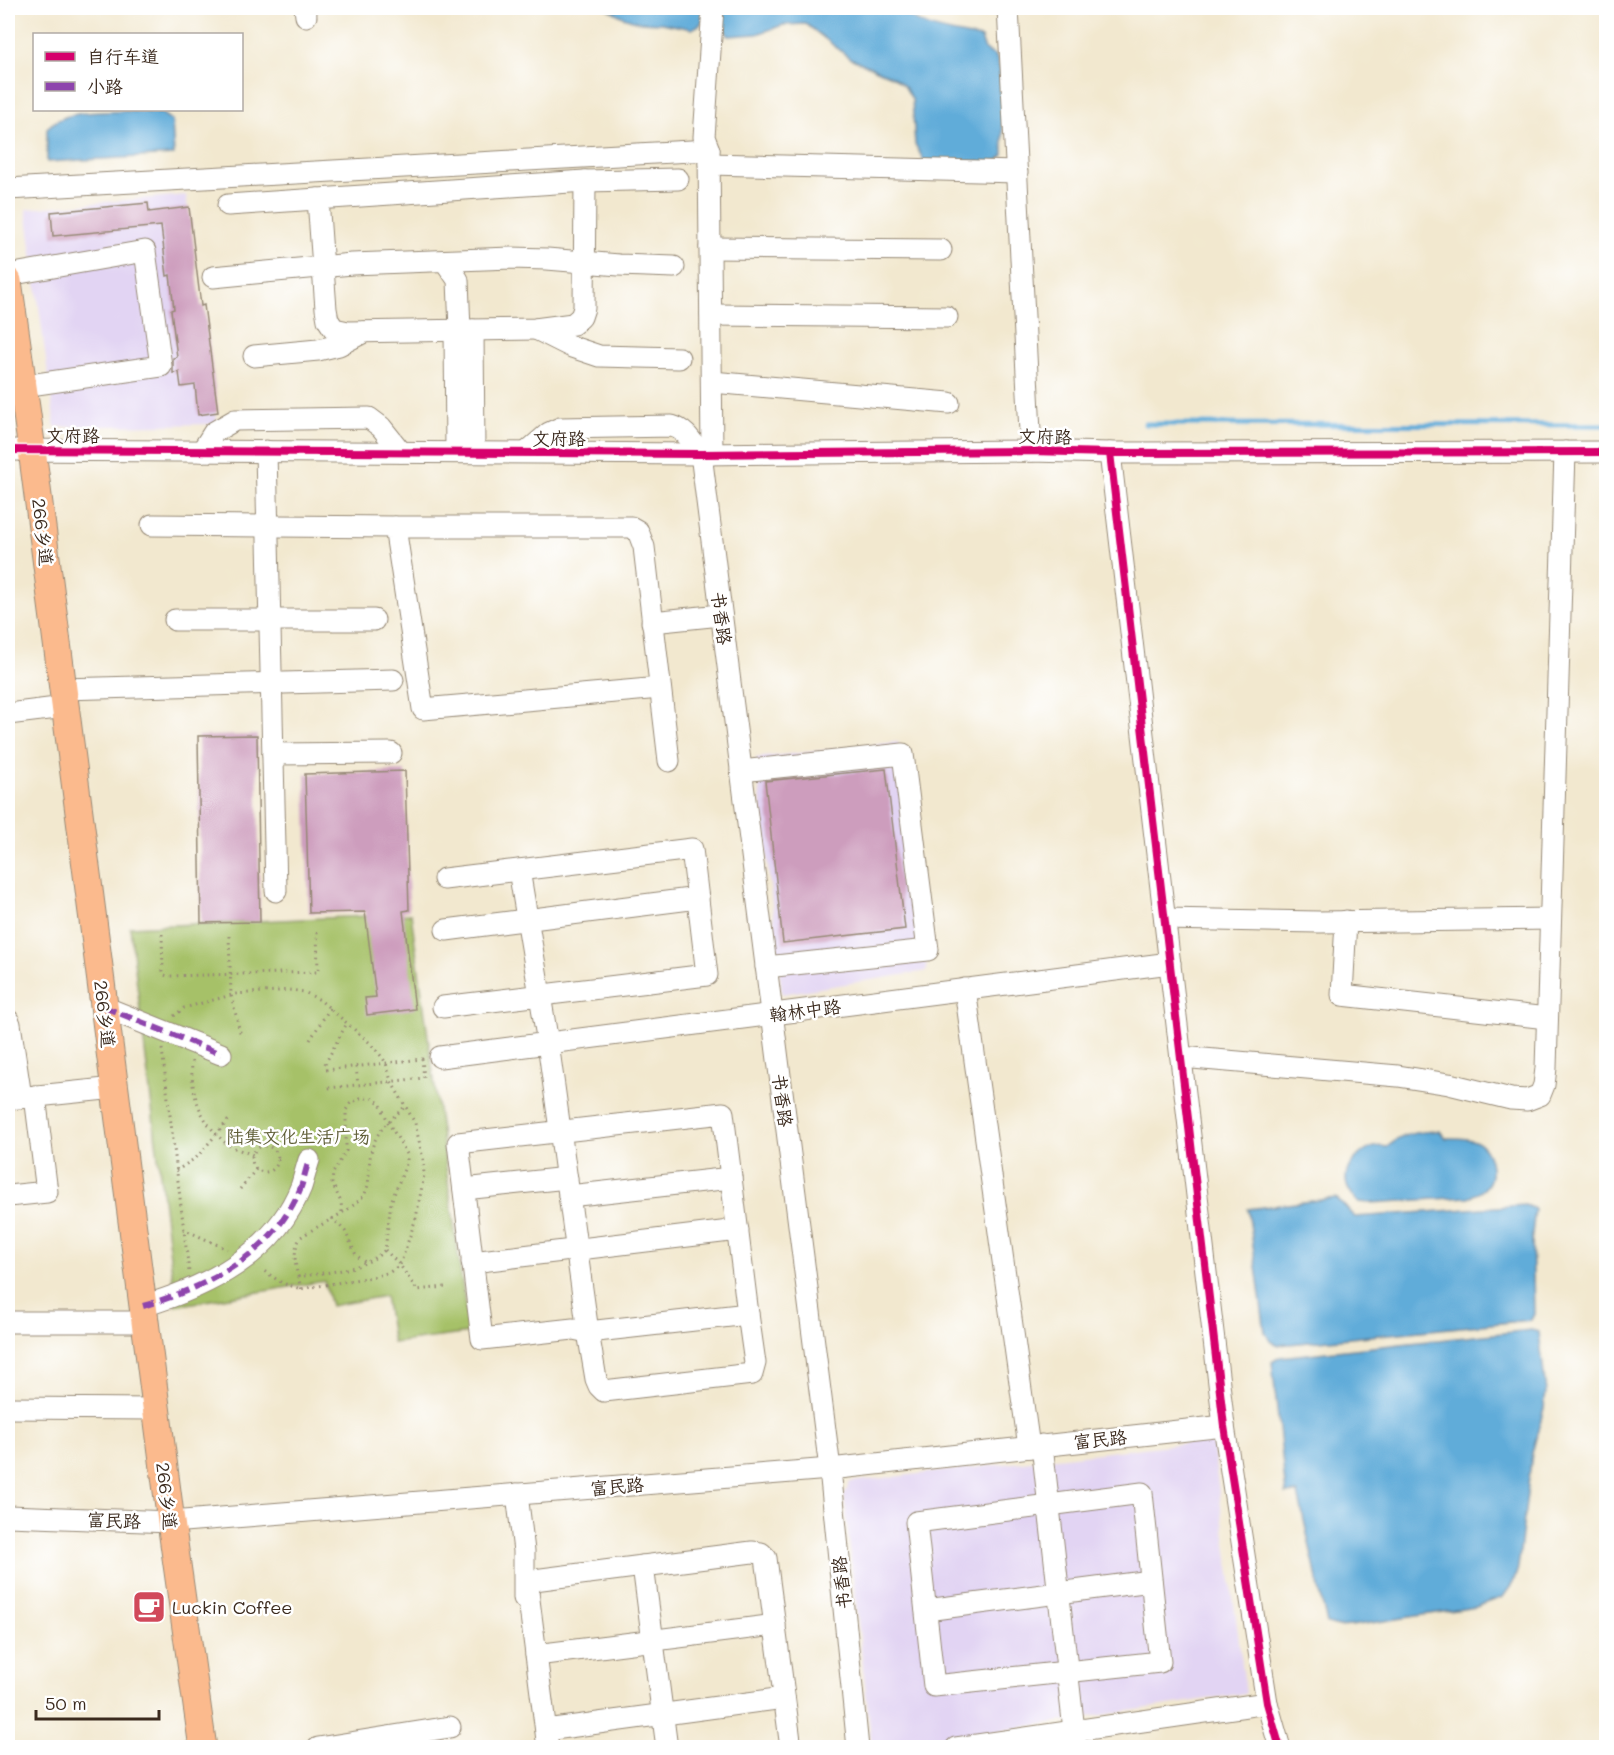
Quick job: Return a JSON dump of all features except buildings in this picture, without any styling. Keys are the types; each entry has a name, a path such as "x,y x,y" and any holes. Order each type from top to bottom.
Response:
{"main road":[{"name":"266乡道","path":"8,287 18,393 20,450 64,698 156,1410 203,1748"}],"street":[{"name":"书香路","path":"713,8 705,136 709,157 711,315 711,382 706,454 721,615 830,1469 858,1748"},
{"path":"1008,8 1031,451"},
{"path":"8,189 709,157 1017,172"},
{"path":"228,205 585,181 678,179"},
{"path":"318,199 328,320 334,329 365,332 535,329 573,324 581,317 584,308 585,181"},
{"path":"710,248 941,250"},
{"path":"8,287 145,251 161,366 18,393"},
{"path":"213,277 322,267 511,258 619,266 674,267"},
{"path":"458,280 469,260"},
{"path":"445,261 458,280 463,330 465,452"},
{"path":"711,315 947,317"},
{"path":"535,329 572,347 599,356 679,358"},
{"path":"254,356 318,350 339,345 365,332"},
{"path":"711,382 949,403"},
{"path":"202,451 214,432 235,420 369,418 381,427 401,452"},
{"name":"文府路","path":"20,450 706,454 1031,451 1110,453 1606,452"},
{"path":"267,451 276,891"},
{"path":"1181,1058 1398,1076 1449,1084 1510,1099 1527,1100 1539,1095 1544,1085 1547,1018 1565,452"},
{"path":"1110,453 1224,1425 1267,1703 1280,1748"},
{"path":"152,525 631,527 638,531 642,538 669,761"},
{"path":"395,527 423,709 660,688"},
{"path":"652,622 721,615"},
{"path":"175,620 374,620"},
{"path":"8,714 64,698 272,683 393,680"},
{"path":"273,754 391,753"},
{"path":"741,771 903,754 928,950 766,967"},
{"path":"443,1007 707,975 692,849 444,879"},
{"path":"519,870 548,1043 560,1131 568,1187 576,1249 588,1332 598,1386 604,1391 741,1376 752,1374 754,1363 738,1230 723,1113 560,1131 458,1143 482,1339 573,1329 588,1332 748,1314"},
{"path":"446,930 698,898"},
{"path":"1165,919 1346,921 1550,918"},
{"path":"1346,921 1342,995 1547,1018"},
{"name":"翰林中路","path":"440,1057 1170,963"},
{"path":"965,989 1035,1446 1048,1505 1075,1739"},
{"path":"104,1007 221,1054"},
{"path":"8,1020 21,1097 47,1192 8,1196"},
{"path":"21,1097 115,1088"},
{"path":"8,1322 144,1314 167,1299 213,1279 265,1242 301,1187 309,1160"},
{"path":"464,1189 568,1187 731,1178"},
{"path":"472,1262 738,1230"},
{"path":"8,1408 156,1410"},
{"name":"富民路","path":"8,1516 171,1522 830,1469 1224,1425"},
{"path":"1142,1492 1160,1662 934,1686 916,1522 1048,1505 1142,1492"},
{"path":"517,1494 524,1551 523,1637 526,1680 543,1742"},
{"path":"543,1742 528,1592 534,1580 753,1552 761,1553 766,1558 790,1748"},
{"path":"643,1566 667,1748"},
{"path":"926,1610 1151,1581"},
{"path":"536,1655 775,1625"},
{"path":"543,1742 663,1714 784,1698"},
{"path":"956,1748 1075,1739 1267,1703"},
{"path":"318,1748 450,1727"}],"path":[{"path":"162,934 164,975 318,972 316,932"},
{"path":"229,936 231,995 241,1036"},
{"path":"183,1229 245,1258 282,1283 301,1289 377,1276 390,1272 400,1265 416,1218 424,1175 415,1123 391,1081 386,1064 370,1043 320,1000 304,992 291,990 231,995 184,1008 174,1016 164,1031 162,1060 183,1229 191,1288"},
{"path":"310,1040 330,1008"},
{"path":"325,1064 347,1023"},
{"path":"195,1044 192,1068 193,1089 203,1117 228,1144 253,1155"},
{"path":"326,1070 422,1059 424,1078 328,1088"},
{"path":"356,1067 358,1085"},
{"path":"298,1277 331,1270 347,1270 367,1264 385,1250 391,1202 407,1162 407,1154 388,1122 380,1103 371,1098 360,1098 350,1104 346,1110 346,1151 333,1173 332,1183 341,1202 342,1212"},
{"path":"301,1289 294,1254 296,1244 301,1237 354,1205 368,1188 373,1143 378,1131 406,1106"},
{"path":"176,1171 197,1157 231,1117"},
{"path":"267,1145 275,1149 278,1162 273,1169 266,1172 257,1168 253,1163 253,1155 258,1148 267,1145"},
{"path":"240,1189 257,1168"},
{"path":"332,1218 345,1231 356,1255 367,1264"},
{"path":"385,1250 400,1265 417,1290 445,1287"}],"shaded area":[{"path":"186,195 217,424 55,427 26,209"},
{"path":"898,742 927,971 782,994 756,758"},
{"path":"1212,1440 1246,1693 893,1747 872,1747 844,1496 850,1482"}],"green space":[{"name":"陆集文化生活广场","path":"411,914 469,1333 393,1343 385,1296 331,1306 324,1281 176,1306 130,927"}],"water":[{"path":"607,8 706,8 701,24 692,29 662,23 639,22 623,17"},
{"path":"722,8 897,8 927,25 981,38 985,50 996,56 1002,78 1003,155 998,161 988,162 924,161 915,144 912,99 905,87 893,77 850,58 806,24 783,25 757,34 729,36 723,26"},
{"path":"124,111 161,113 172,121 174,155 47,162 47,128 55,122 83,113"},
{"path":"1440,1131 1445,1138 1470,1139 1485,1150 1490,1161 1491,1174 1488,1184 1482,1191 1468,1197 1370,1203 1358,1202 1350,1192 1346,1181 1347,1174 1349,1167 1359,1155 1380,1146 1387,1147 1400,1138 1412,1134"},
{"path":"1336,1198 1355,1217 1525,1205 1535,1209 1532,1234 1534,1314 1531,1320 1279,1345 1270,1341 1265,1332 1248,1209"},
{"path":"1531,1330 1539,1332 1546,1392 1532,1453 1518,1568 1513,1583 1503,1597 1476,1607 1351,1626 1338,1627 1327,1624 1298,1493 1286,1494 1272,1362 1280,1357"}],"waterway":[{"path":"1145,424 1606,425"}],"marked path":[{"path":"104,1007 221,1054"},
{"path":"143,1306 214,1278 256,1249 289,1211 301,1187 309,1160"}],"cycle path":[{"path":"8,450 701,454 1031,451 1110,453 1606,452"},
{"path":"1110,453 1224,1426 1267,1703 1280,1748"}],"place":[{"name":"Luckin Coffee","path":"149,1607"}]}
